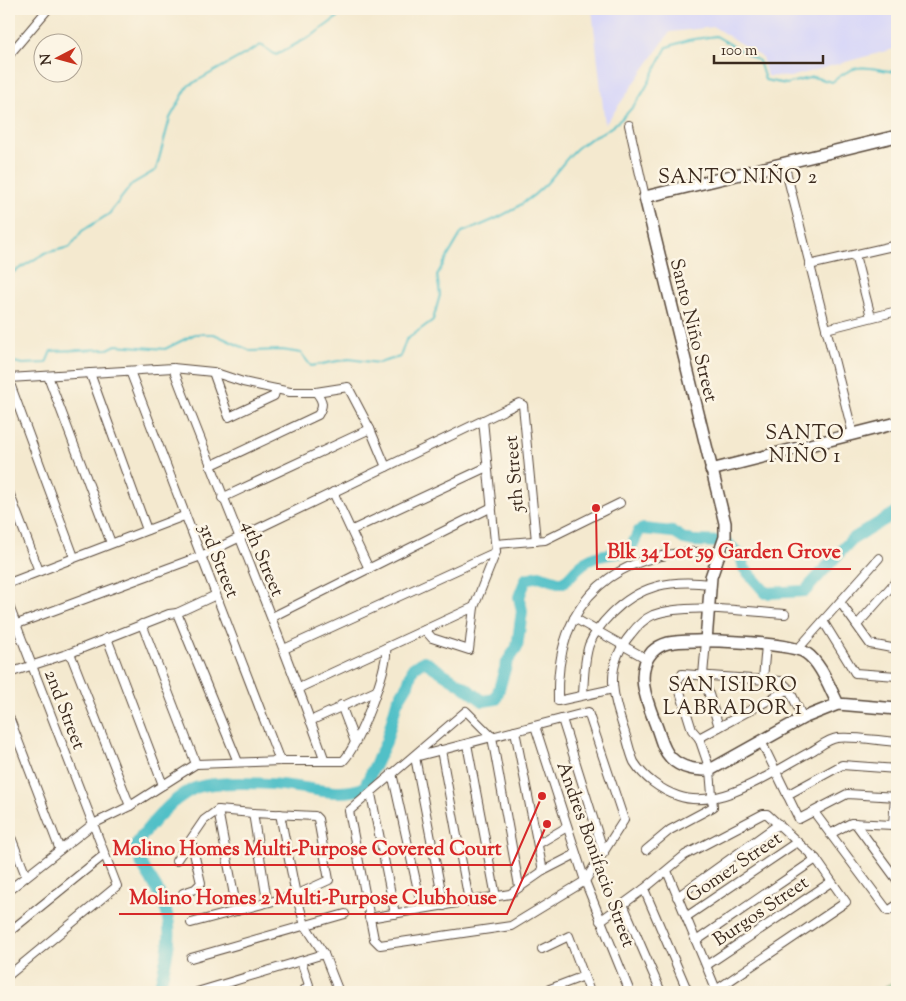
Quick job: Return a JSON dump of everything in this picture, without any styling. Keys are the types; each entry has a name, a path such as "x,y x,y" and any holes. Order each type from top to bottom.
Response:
{"street":[{"path":"9,55 48,9"},
{"path":"629,125 645,198 897,136"},
{"path":"784,163 854,434"},
{"name":"Santo Niño Street","path":"645,198 725,523 725,537 719,551"},
{"path":"809,265 897,245"},
{"path":"855,254 871,317"},
{"path":"826,329 897,311"},
{"path":"74,557 9,380 173,368 213,372 290,392 316,392 348,387 370,428 386,467"},
{"name":"4th Street","path":"173,368 222,498 272,617 324,761"},
{"name":"3rd Street","path":"130,371 184,516 280,761"},
{"path":"213,372 229,417 274,396 276,389"},
{"path":"90,373 147,530"},
{"path":"48,376 111,543"},
{"path":"210,466 318,415 323,407 322,400 316,392"},
{"name":"5th Street","path":"483,420 516,404 523,405 536,541"},
{"path":"12,625 201,556 483,420 496,548 474,607 469,650 432,638 425,630"},
{"path":"711,470 897,422"},
{"path":"222,498 370,428"},
{"path":"352,530 487,467"},
{"path":"9,492 39,571"},
{"path":"333,492 369,568"},
{"path":"284,649 496,548 545,540 620,503"},
{"path":"272,617 492,508"},
{"path":"9,583 184,516"},
{"path":"613,689 558,701 557,675 561,652 569,626 584,601 602,583 636,564 682,552 719,551 710,584 703,675 719,727"},
{"path":"798,649 879,558"},
{"path":"858,625 897,580"},
{"path":"583,695 589,647 596,630 624,601 641,591 671,582 710,584"},
{"path":"9,673 32,667 142,624 177,613 216,595"},
{"path":"840,602 870,644 897,649"},
{"name":"2nd Street","path":"9,606 12,625 32,667 117,886 9,974"},
{"path":"298,688 474,607"},
{"path":"785,614 683,608 652,615 640,623 622,644 612,669 613,689 634,761 647,778 661,789 678,797 698,801 746,787 836,738 897,742"},
{"path":"177,613 238,762"},
{"path":"574,618 647,659"},
{"path":"822,621 855,673 897,676"},
{"path":"142,624 196,764"},
{"path":"107,638 163,785"},
{"path":"838,704 812,658 790,646 706,641 669,643 659,646 647,659 643,678 645,697 665,751 672,759 688,769 710,770 803,718 838,704 897,709"},
{"path":"763,679 766,644"},
{"path":"9,890 93,824 130,806 196,764 343,761 355,742 376,691 386,662 386,648"},
{"path":"70,653 130,806"},
{"path":"646,850 670,830 713,808 710,770 699,738 692,730 677,682 682,674 781,681 789,689 803,718"},
{"path":"699,738 789,689"},
{"path":"310,721 341,705 376,691"},
{"path":"341,705 355,742"},
{"path":"412,758 441,750 467,744 492,737 588,712 624,820 585,881 543,909 511,926 380,945 374,939 369,918 349,811 466,711 492,737 519,886"},
{"path":"9,717 60,850"},
{"path":"562,719 604,852"},
{"name":"Andres Bonifacio Street","path":"535,726 585,881 630,992"},
{"path":"515,731 543,871"},
{"path":"761,741 799,819 847,794 896,797"},
{"path":"467,744 496,897"},
{"path":"441,750 469,901"},
{"path":"412,758 444,906"},
{"path":"787,795 842,764 897,768 895,828 855,823 830,834"},
{"path":"392,774 422,908"},
{"path":"371,794 395,914"},
{"path":"218,810 238,911"},
{"path":"176,861 204,820 218,810 315,816 318,819 330,876 326,882 296,895 267,901 238,911 190,923"},
{"path":"253,812 267,901"},
{"path":"814,812 888,912 897,905"},
{"path":"280,814 296,895 305,925 324,954 339,992"},
{"path":"600,920 644,889 685,855 763,814 767,814 779,824 816,859 846,902 716,992 707,965 667,871"},
{"path":"855,823 897,880"},
{"path":"677,897 779,824"},
{"path":"538,844 567,827"},
{"path":"9,832 26,876"},
{"path":"183,893 195,889 202,883 191,840"},
{"name":"Gomez Street","path":"686,917 798,842"},
{"path":"369,918 510,894 543,871 576,854"},
{"path":"9,932 104,855"},
{"path":"696,941 816,859"},
{"name":"Burgos Street","path":"707,965 831,882"},
{"path":"644,889 688,992"},
{"path":"623,904 660,992"},
{"path":"191,958 345,914"},
{"path":"542,949 569,936 590,992"},
{"path":"197,992 324,954"},
{"path":"301,961 309,985 302,992"},
{"path":"542,992 584,976"}],"shaded area":[{"path":"592,9 897,9 897,48 790,77 767,76 762,57 714,27 670,32 605,125"}],"green space":[{"path":"897,980 897,992 888,992 885,986"}],"waterway":[{"path":"9,275 45,253 70,247 82,231 109,214 132,184 156,170 170,118 188,86 261,45 276,55 313,35 342,14 340,9"},
{"path":"9,361 23,364 46,363 51,351 108,349 116,345 165,349 195,334 214,334 251,351 282,350 301,353 311,366 349,359 378,363 400,357 406,340 433,320 440,295 437,275 462,232 496,219 527,201 545,185 576,149 624,117 639,99 667,47 688,40 716,36 759,61 765,80 786,84 813,77 832,82 850,70 864,67 897,72"},
{"path":"159,992 169,945 169,922 161,897 143,867 136,845 161,814 185,793 202,786 228,783 273,784 338,792 364,788 386,742 397,702 408,684 413,668 424,661 483,701 496,699 507,662 517,647 522,611 519,597 526,579 539,576 561,583 590,559 602,555 629,552 639,531 643,529 673,532 684,539 693,541 726,542 741,556 744,568 766,593 805,591 851,540 897,512"}],"place":[{"name":"Blk 34 Lot 59 Garden Grove","path":"596,508"},
{"name":"Molino Homes Multi-Purpose Covered Court","path":"542,796"},
{"name":"Molino Homes 2 Multi-Purpose Clubhouse","path":"547,824"}],"district":[{"name":"SANTO NIÑO 2","path":"738,176"},
{"name":"SANTO NIÑO 1","path":"805,444"},
{"name":"SAN ISIDRO LABRADOR 1","path":"733,696"}]}
